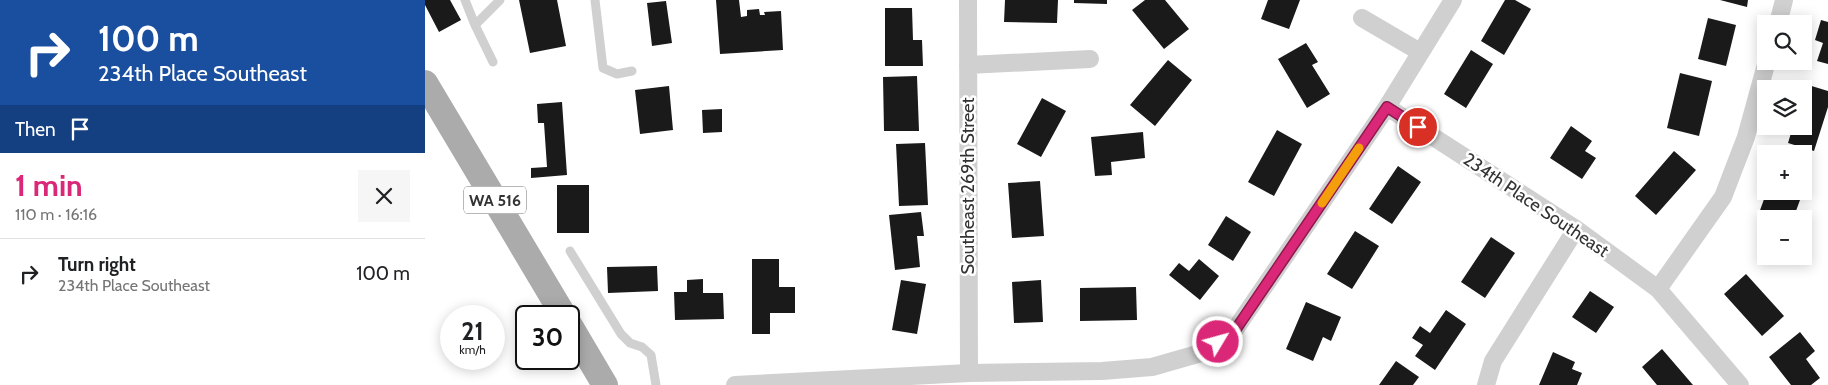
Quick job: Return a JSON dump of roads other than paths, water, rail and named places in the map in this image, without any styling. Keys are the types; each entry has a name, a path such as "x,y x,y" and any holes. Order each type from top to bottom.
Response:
{"main road":[{"name":"WA 516","path":"425,83 557,305"},
{"path":"580,343 605,385"}],"street":[{"name":"Southeast 269th Street","path":"968,0 969,373"},
{"path":"735,385 969,373 1102,371 1153,367 1201,353 1234,332 1387,107 1453,0"},
{"path":"1780,15 1784,0"},
{"path":"1362,18 1420,52"},
{"path":"968,65 1090,59"},
{"path":"1658,289 1723,198 1746,137 1765,70"},
{"name":"234th Place Southeast","path":"1387,107 1576,229 1658,289 1740,385"},
{"path":"1486,385 1493,361 1576,229"}],"lane":[{"path":"465,0 493,62"},
{"path":"475,25 499,0"},
{"path":"595,0 603,68 617,74 632,72"},
{"path":"570,251 621,334 630,343 642,347 651,354 656,385"}]}
